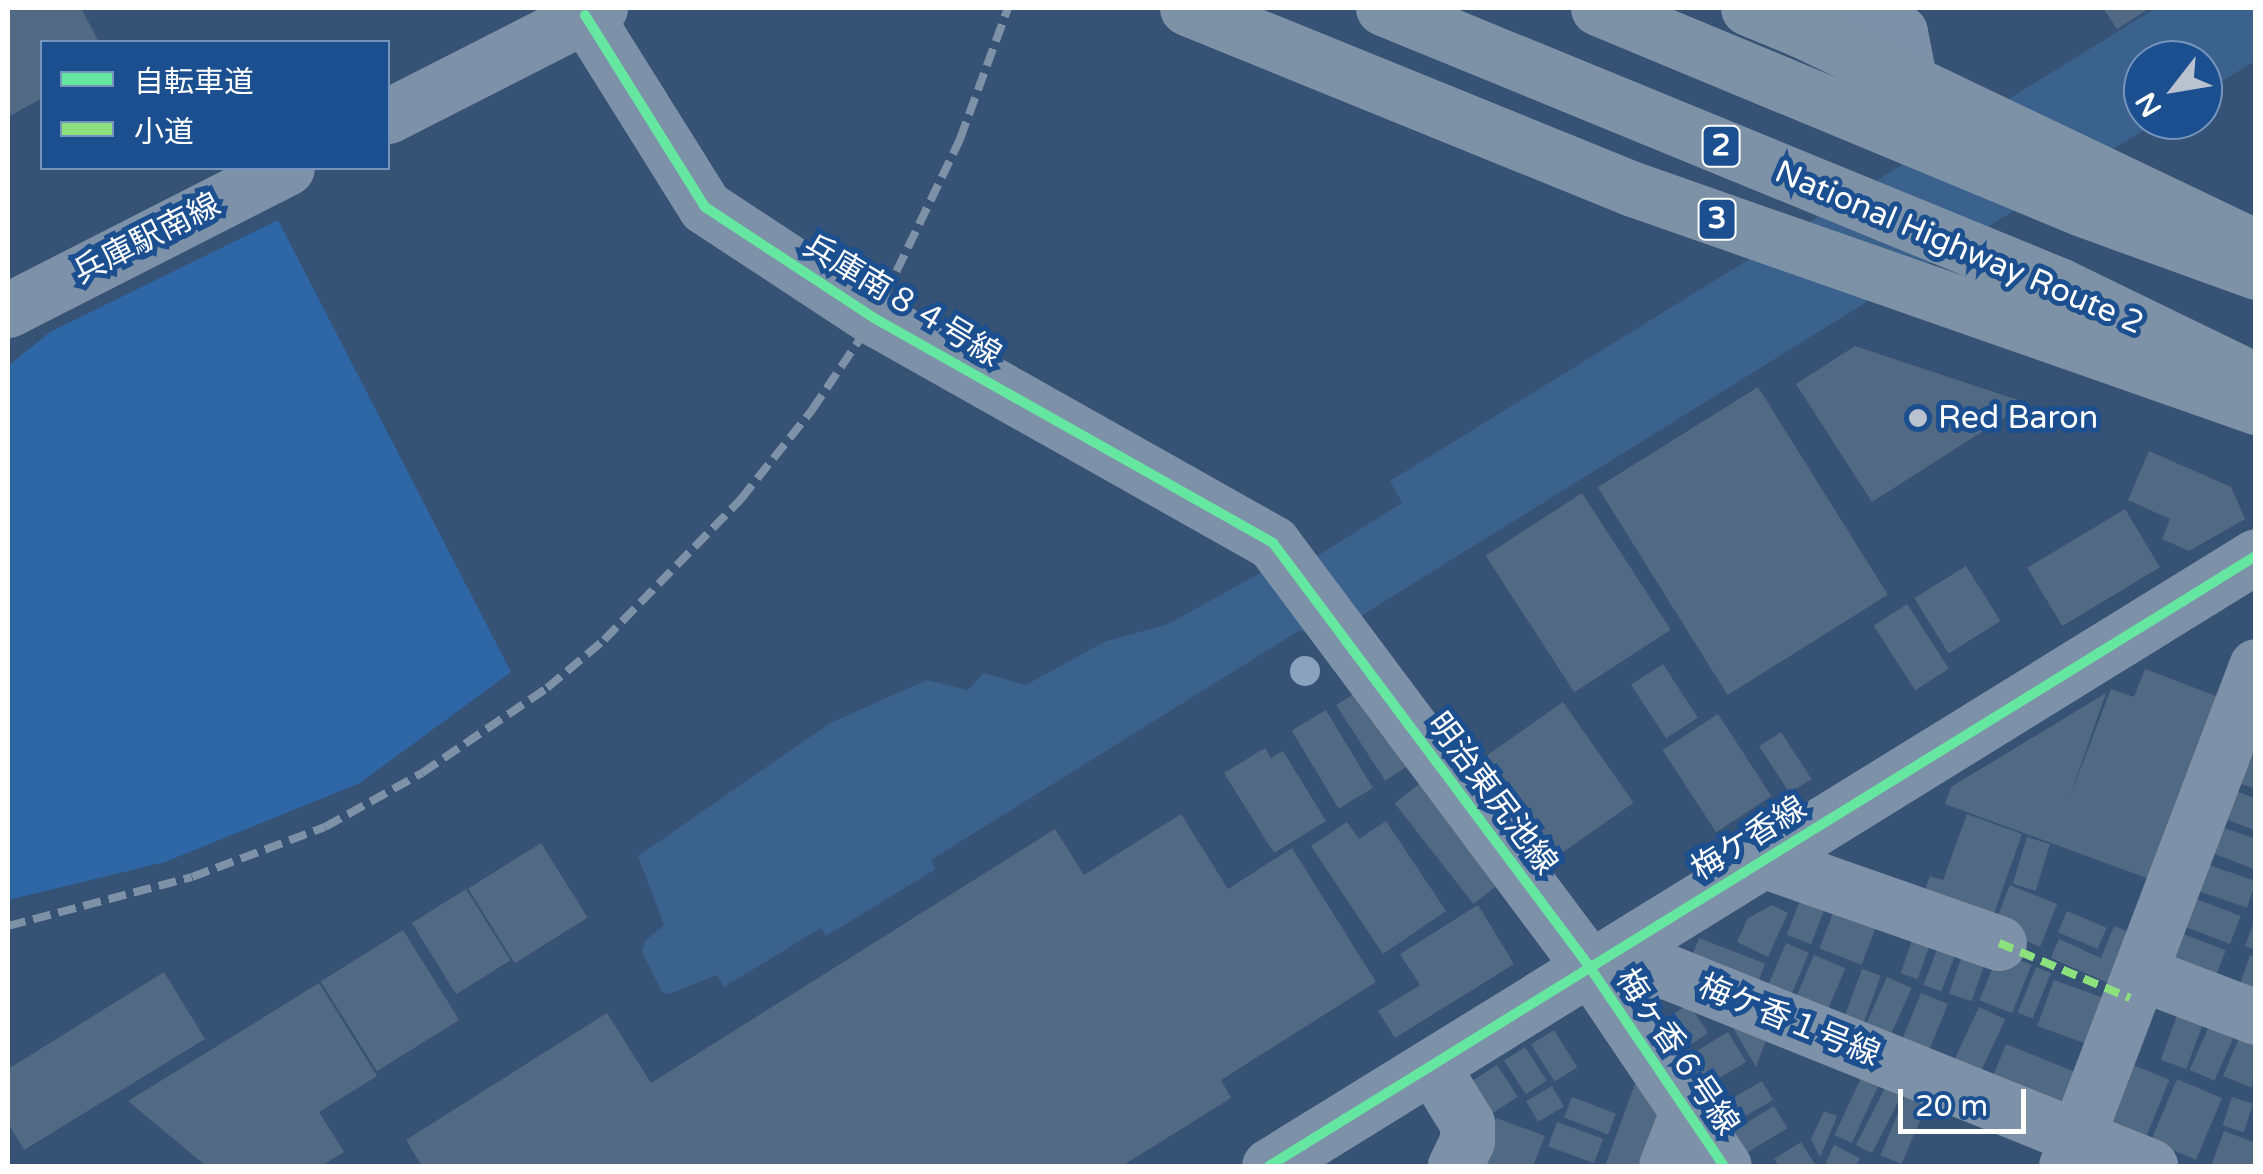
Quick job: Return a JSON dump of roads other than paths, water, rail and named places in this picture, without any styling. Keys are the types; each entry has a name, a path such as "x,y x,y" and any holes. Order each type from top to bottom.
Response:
{"highway":[{"name":"3","path":"1187,8 1633,188 2256,407"},
{"name":"National Highway Route 2","path":"1383,8 2058,284 2256,381"},
{"path":"1598,8 2082,209 2256,272"},
{"path":"1748,8 2256,247"}],"street":[{"path":"1848,8 1900,32 1921,142"},
{"path":"390,115 593,11"},
{"name":"兵庫南８４号線","path":"593,11 706,207 874,318 1273,543"},
{"name":"兵庫駅南線","path":"8,310 283,170"},
{"name":"明治東尻池線","path":"1273,543 1589,966"},
{"name":"梅ケ香線","path":"1269,1166 2256,556"},
{"path":"2072,1152 2256,666"},
{"path":"1762,860 1999,943"},
{"name":"梅ヶ香６号線","path":"1589,966 1724,1166"},
{"name":"梅ケ香１号線","path":"1589,966 1668,972 2072,1152 2150,1166"},
{"path":"2140,973 2256,1016"},
{"path":"1432,1066 1466,1123 1466,1141 1455,1166"},
{"path":"1666,1166 1687,1112"}],"railway":[{"path":"8,926 192,877 325,827 422,773 547,688 604,640 741,499 812,410 874,318 960,139 1008,8"}],"place":[{"name":"Red Baron","path":"1918,418"}]}
